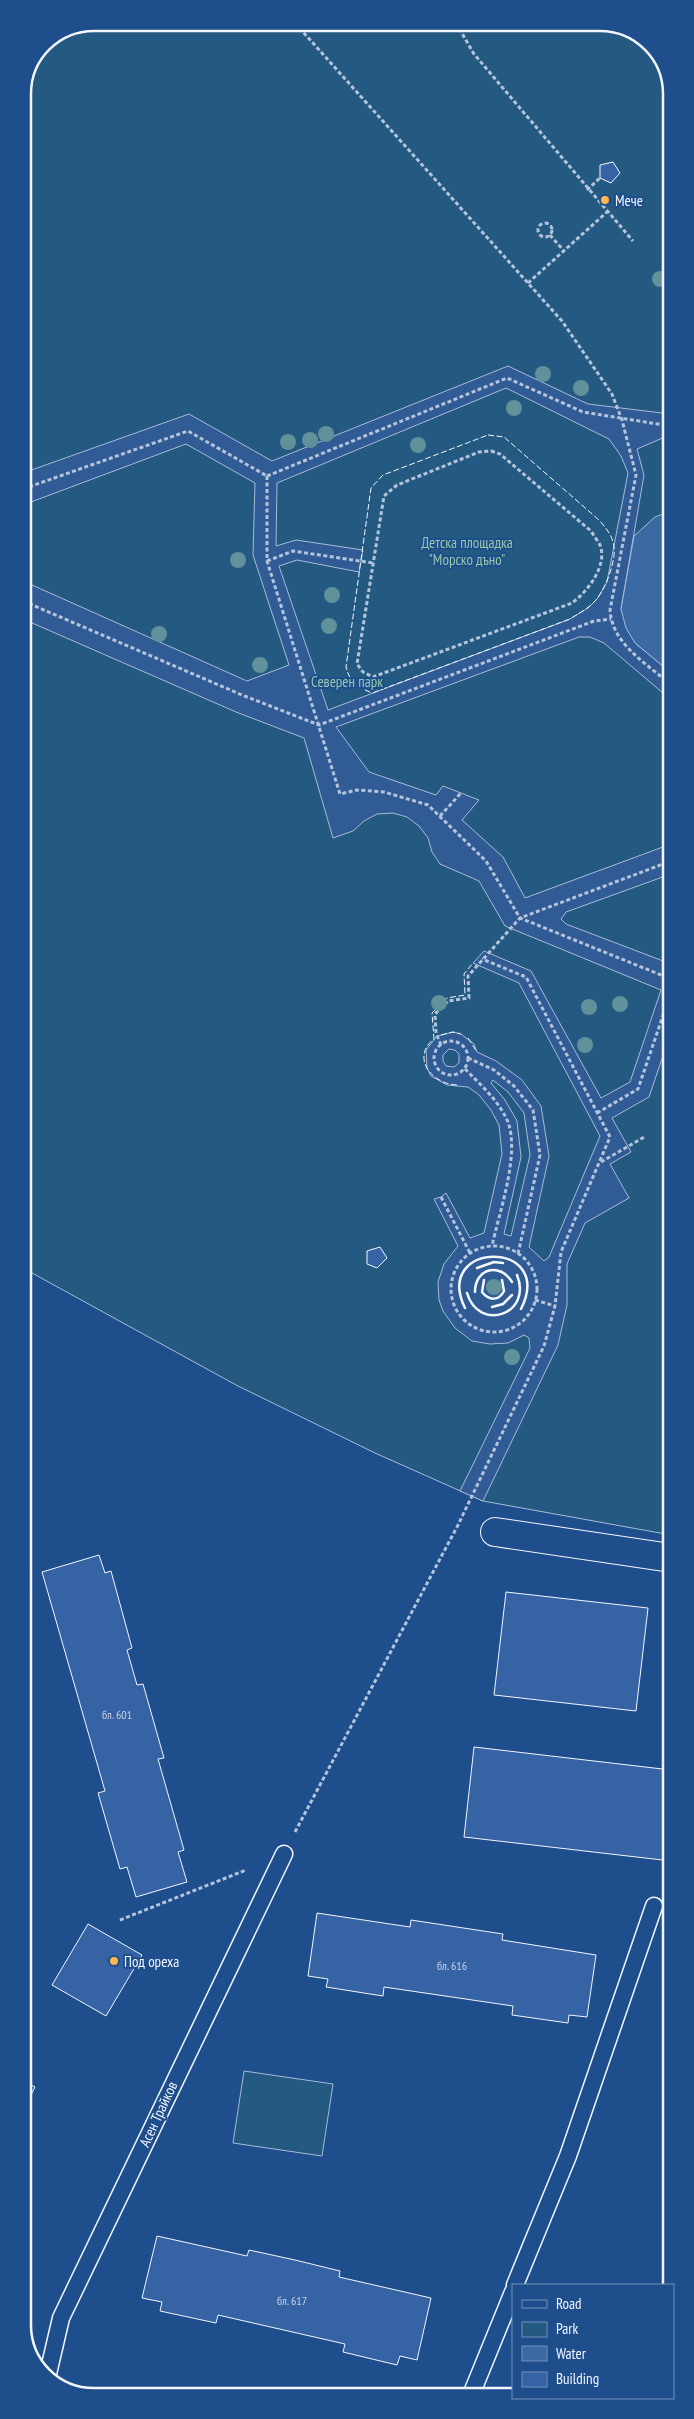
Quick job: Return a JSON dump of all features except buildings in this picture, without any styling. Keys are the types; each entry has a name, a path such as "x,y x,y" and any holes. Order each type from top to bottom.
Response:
{"street":[{"path":"495,1532 663,1557"}],"lane":[{"name":"Асен Трайков","path":"49,2368 61,2318 284,1854"},
{"path":"515,2284 568,2156 654,1906"},
{"path":"474,2388 512,2294"}],"path":[{"path":"302,31 528,283 567,329 612,394 622,420 636,475 610,610 611,619 614,630 624,645 663,678"},
{"path":"461,31 474,54 587,190 633,241"},
{"path":"587,190 600,178"},
{"path":"528,283 607,212"},
{"path":"550,235 543,237 539,235 537,228 540,224 547,223 551,226 550,235 564,251"},
{"path":"267,476 506,378 584,412 622,420 663,425"},
{"path":"31,486 188,432 267,476"},
{"path":"491,450 500,454 591,532 601,547 599,566 590,585 572,603 373,677 363,672 357,664 374,563 384,496 397,484 479,452 491,450"},
{"path":"267,476 267,561 340,794 357,790 384,792 428,806 486,861 520,918 663,976"},
{"path":"267,561 293,551 374,563"},
{"path":"31,604 242,695 319,725 594,621 611,619"},
{"path":"440,816 461,793"},
{"path":"441,1044 436,1033 435,1014 448,1001 469,998 468,976 520,918 663,864"},
{"path":"120,1920 284,1854 458,1525 544,1346 555,1306 560,1252 610,1137 526,977 482,959"},
{"path":"597,1112 638,1089 663,1016"},
{"path":"468,1058 465,1069 460,1073 449,1075 439,1070 434,1060 434,1054 441,1044 451,1041 461,1044 468,1058 494,1070 514,1086 533,1110 540,1155 518,1254"},
{"path":"465,1069 487,1090 508,1124 512,1156 492,1246"},
{"path":"600,1162 646,1136"},
{"path":"441,1197 470,1253"},
{"path":"492,1246 509,1249 518,1254 528,1262 534,1274 535,1300 529,1312 520,1322 508,1329 494,1332 481,1330 468,1324 459,1314 453,1302 451,1288 453,1275 460,1263 470,1253 479,1248 492,1246"},
{"path":"535,1300 555,1306"}],"green space":[{"name":"Северен парк","path":"604,31 616,33 631,40 647,53 659,74 663,94 663,1534 483,1501 375,1453 236,1385 31,1272 32,82 42,59 50,50 59,42 82,32"},
{"path":"244,2071 333,2084 322,2156 233,2143"}],"shaded area":[{"path":"508,366 588,404 663,413 663,438 637,449 644,475 621,609 635,643 663,666 663,693 604,643 590,637 579,637 336,727 369,772 436,795 443,786 479,800 462,820 503,857 525,898 663,847 663,877 566,912 561,919 566,924 663,961 663,1056 649,1097 612,1118 631,1152 610,1164 629,1198 585,1223 567,1264 567,1305 558,1345 483,1501 460,1491 530,1348 529,1338 524,1335 508,1343 490,1344 472,1341 455,1328 443,1311 439,1300 438,1282 444,1264 458,1246 434,1199 446,1193 470,1238 484,1233 502,1154 499,1125 491,1110 479,1095 468,1087 447,1085 431,1076 427,1068 426,1050 437,1036 453,1032 461,1034 474,1044 477,1052 496,1061 522,1080 541,1106 549,1156 529,1247 544,1261 549,1257 600,1136 519,983 473,963 484,951 531,971 601,1098 630,1082 661,990 505,926 479,881 440,864 432,852 428,838 419,826 407,817 393,813 377,814 364,821 353,831 333,838 304,738 236,712 31,622 31,585 247,681 289,665 253,555 255,483 186,444 31,502 31,470 189,414 272,461","holes":["506,388 609,439 621,456 628,473 607,582 597,599 588,608 570,619 328,710 279,566 297,560 359,572 363,550 296,540 276,546 277,483","449,1049 455,1050 459,1054 459,1063 454,1067 446,1066 443,1061 443,1055","493,1080 508,1092 524,1113 530,1155 511,1236 504,1234 521,1157 517,1121 505,1100 491,1083"]}],"water":[{"path":"663,514 663,666 635,643 626,628 621,609 634,536 655,517"}],"fence":[{"path":"488,435 504,437 604,526 611,536 614,547 612,568 606,583 592,604 570,619 372,693 367,691 352,681 346,667 371,488 383,475 488,435"},
{"path":"457,1085 439,1080 432,1075 424,1061 424,1054 427,1046 434,1039 432,1013 447,998 465,995 464,974 473,963"},
{"path":"441,1035 453,1032 461,1034"},
{"path":"468,1038 477,1052"}],"wall":[{"path":"465,1308 459,1286 465,1270 477,1260 494,1257 510,1260 522,1270 527,1286 521,1309"},
{"path":"477,1268 494,1262 503,1263"},
{"path":"475,1292 479,1278 489,1270 501,1272 512,1282"},
{"path":"467,1293 473,1305 482,1313 502,1314 518,1300 520,1289 517,1275"},
{"path":"484,1280 482,1292 494,1299 499,1297 504,1291 502,1280"},
{"path":"493,1283 497,1287 493,1291 489,1287 493,1283"},
{"path":"492,1307 503,1304 512,1295"}],"place":[{"name":"Мече","path":"605,200"},
{"name":"Под ореха","path":"114,1961"}],"park label":[{"name":"Детска площадка \"Морско дъно\"","path":"467,550"}]}
